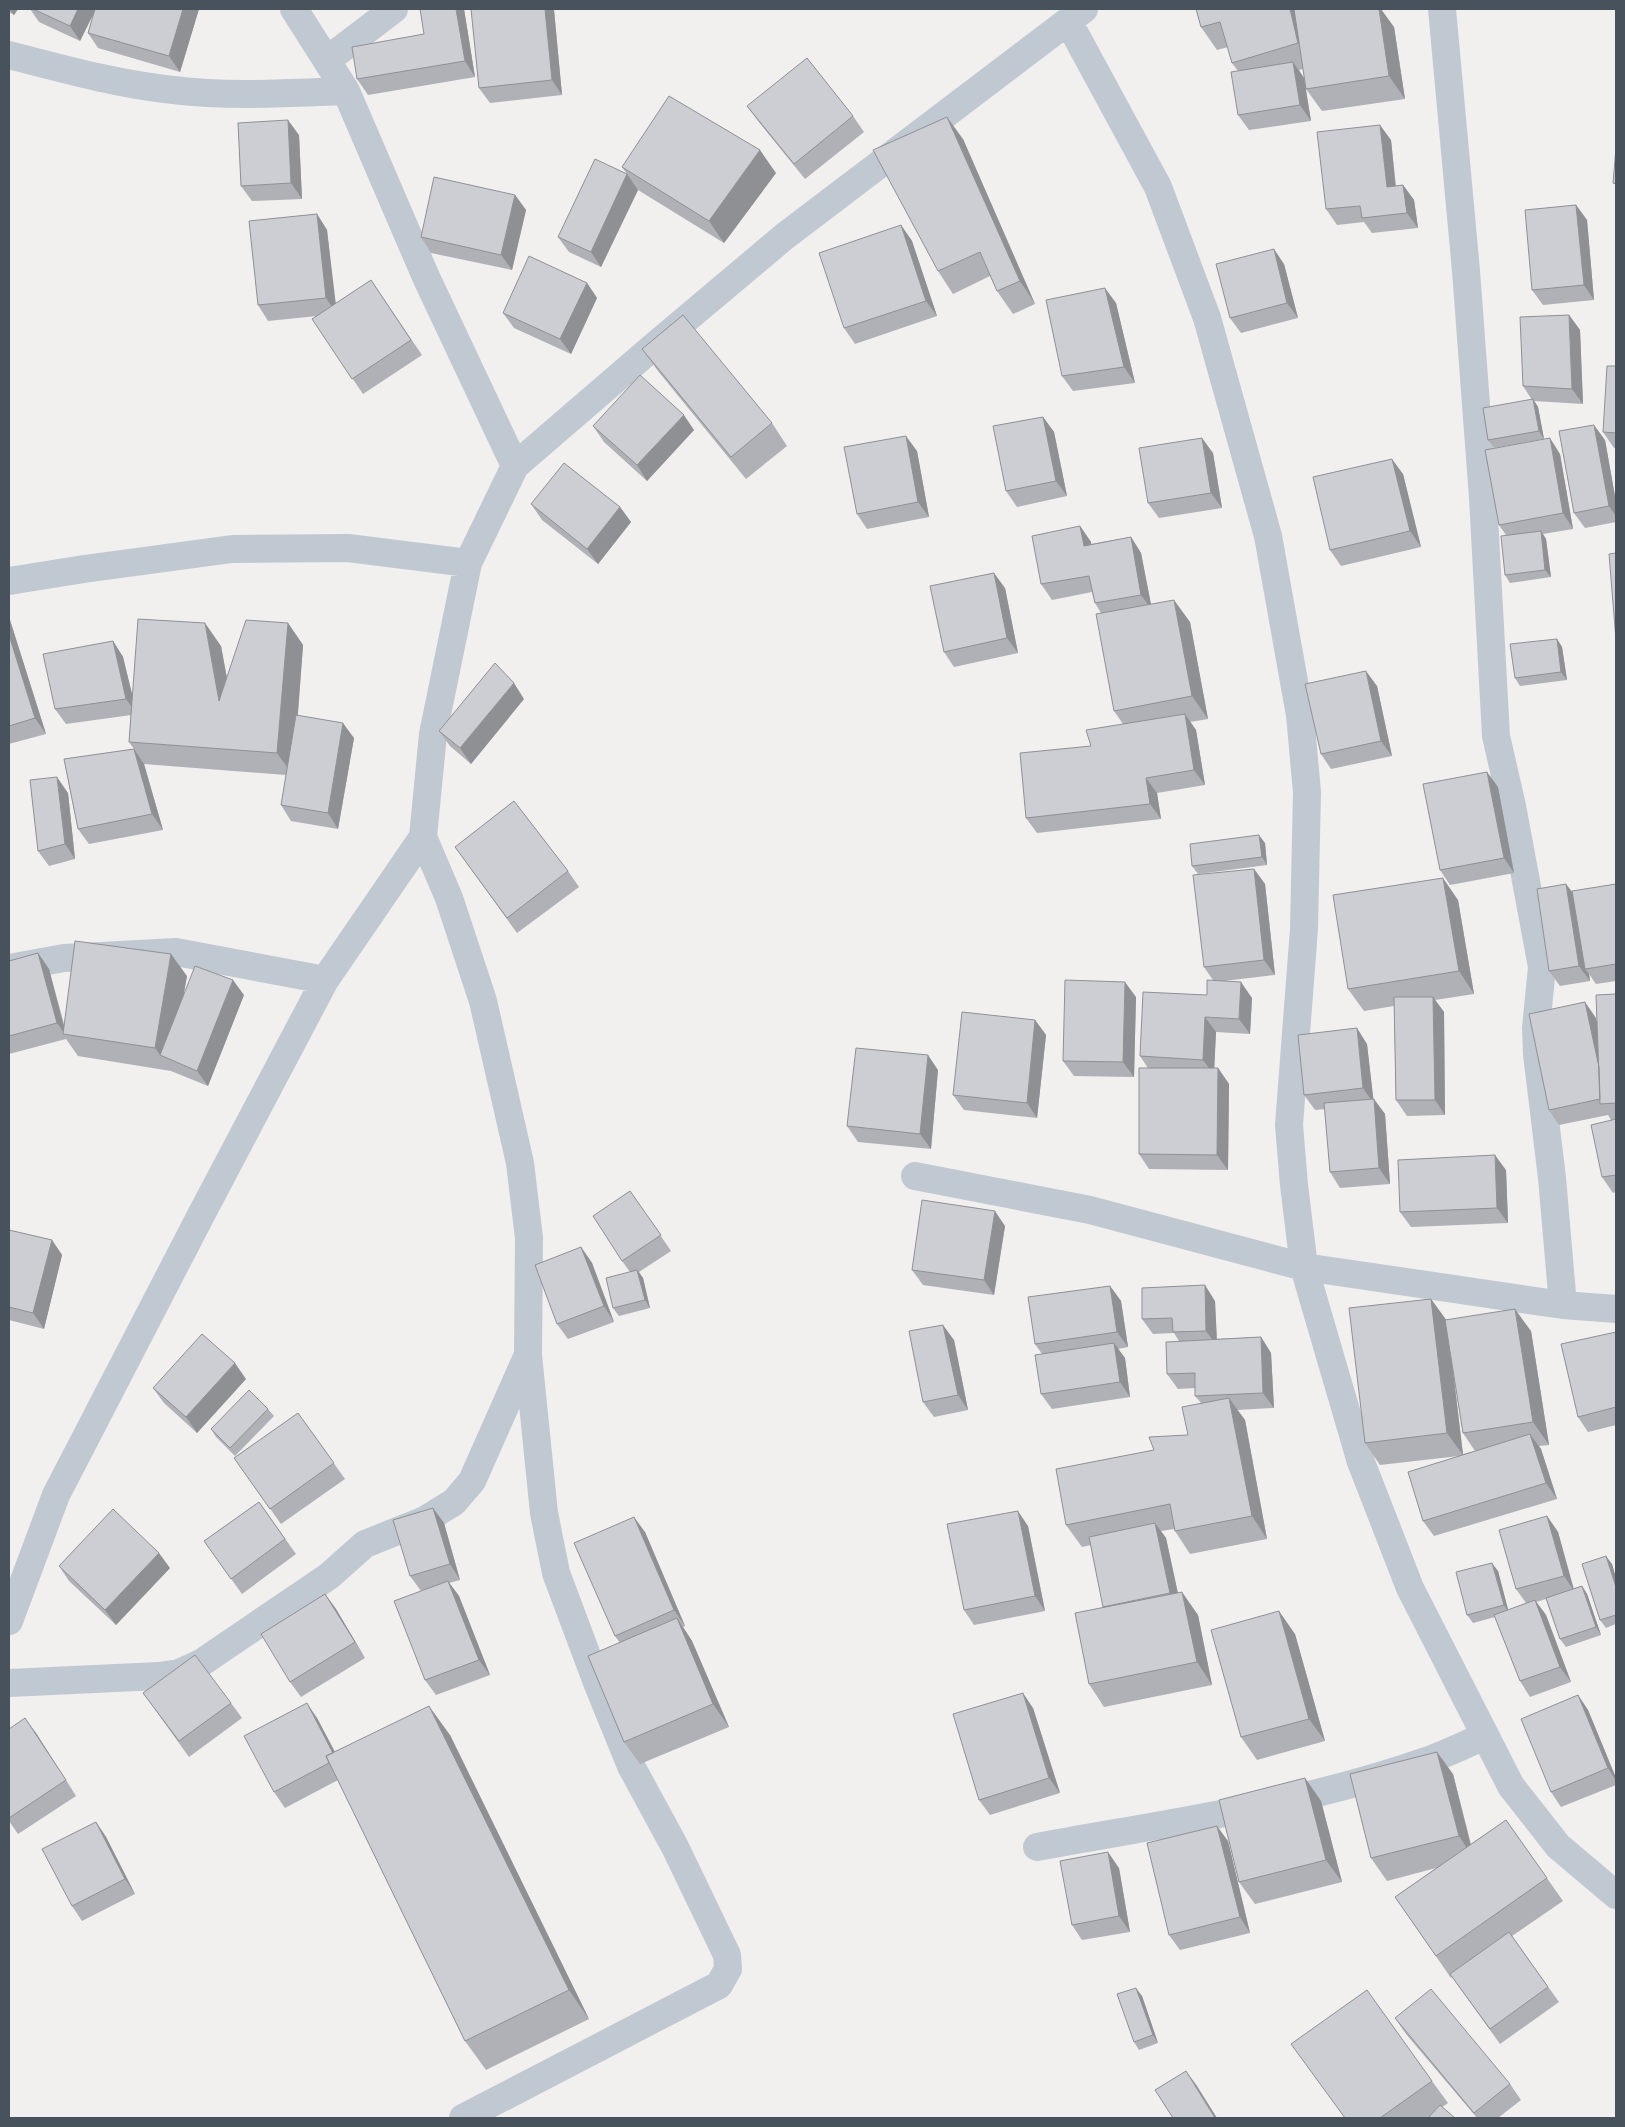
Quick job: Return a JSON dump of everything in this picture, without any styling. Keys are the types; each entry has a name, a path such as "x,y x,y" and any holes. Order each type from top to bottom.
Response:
{"street":[{"path":"294,9 346,90 426,277 515,466"},
{"path":"327,60 394,9"},
{"path":"1442,9 1466,270 1479,448 1496,736 1512,806 1542,967 1536,1028 1537,1054 1552,1178 1562,1305"},
{"path":"463,2118 719,1985 728,1968 728,1955 675,1847 631,1766 598,1685 556,1573 544,1513 528,1355 529,1238 520,1163 483,1001 448,898 423,837 433,734 468,562 515,466 785,236 1076,15 1158,187 1207,318 1268,536 1300,715 1307,792 1304,928 1289,1126 1304,1267 1361,1462 1410,1588 1510,1786 1558,1846 1616,1895"},
{"path":"9,55 104,80 173,90 243,95 346,90"},
{"path":"9,582 84,568 232,549 348,548 468,562"},
{"path":"9,1621 56,1495 326,980 423,837"},
{"path":"9,968 64,958 176,952 326,980"},
{"path":"916,1176 1090,1210 1304,1267 1562,1305 1616,1309"},
{"path":"9,1683 159,1676 179,1673 201,1663 329,1576 365,1544 426,1520 454,1502 472,1481 528,1355"},
{"path":"1037,1847 1228,1812 1342,1787 1427,1761 1485,1736"}],"building":[{"path":"33,9 78,9 70,26"},
{"path":"95,9 183,9 169,56 88,33"},
{"path":"420,9 456,9 465,61 357,79 352,47 424,34"},
{"path":"471,9 545,9 552,80 479,88"},
{"path":"1196,9 1290,9 1298,43 1232,63 1220,22 1201,27"},
{"path":"1294,9 1379,9 1389,76 1306,89"},
{"path":"807,58 853,116 794,164 747,106"},
{"path":"1293,62 1300,105 1238,115 1231,72"},
{"path":"669,96 760,150 709,221 622,167"},
{"path":"947,117 1020,281 997,291 980,252 938,271 873,150"},
{"path":"288,120 291,183 241,186 238,123"},
{"path":"1380,125 1387,187 1403,185 1407,213 1362,218 1360,206 1326,209 1317,132"},
{"path":"1616,148 1616,184 1613,183"},
{"path":"595,159 627,174 591,252 558,237"},
{"path":"434,177 515,195 501,255 421,237"},
{"path":"1576,205 1584,285 1532,290 1525,210"},
{"path":"317,214 326,298 258,305 249,221"},
{"path":"901,225 926,301 844,328 819,253"},
{"path":"1274,249 1287,303 1230,318 1216,264"},
{"path":"529,256 587,283 560,339 503,313"},
{"path":"371,280 411,340 352,379 312,319"},
{"path":"1105,288 1124,367 1062,376 1046,300"},
{"path":"683,315 772,423 731,457 642,349"},
{"path":"1569,315 1572,389 1523,386 1520,317"},
{"path":"1607,366 1616,366 1616,433 1603,432"},
{"path":"640,375 684,415 637,465 593,426"},
{"path":"1533,399 1539,431 1488,440 1483,408"},
{"path":"1043,417 1056,481 1006,491 993,426"},
{"path":"1594,425 1609,506 1574,513 1559,431"},
{"path":"906,436 918,502 857,514 844,447"},
{"path":"1202,438 1211,493 1148,503 1139,448"},
{"path":"1550,438 1563,513 1499,525 1485,450"},
{"path":"1392,459 1410,531 1330,550 1313,477"},
{"path":"564,463 620,507 587,549 531,504"},
{"path":"1080,526 1084,546 1131,537 1141,595 1095,603 1089,576 1041,584 1032,536"},
{"path":"1541,531 1545,570 1505,575 1501,536"},
{"path":"1616,553 1616,640 1609,554"},
{"path":"994,573 1007,638 944,652 930,586"},
{"path":"1174,600 1192,696 1114,711 1096,614"},
{"path":"138,619 205,623 219,701 246,620 288,623 277,753 129,742"},
{"path":"9,635 35,718 9,726"},
{"path":"1557,639 1561,672 1515,678 1510,644"},
{"path":"113,641 126,699 55,709 43,654"},
{"path":"495,663 514,683 460,748 439,731"},
{"path":"1366,671 1381,741 1321,754 1305,684"},
{"path":"1185,714 1194,770 1146,778 1150,804 1026,818 1020,753 1091,746 1086,730"},
{"path":"296,715 343,723 328,813 281,805"},
{"path":"134,749 152,814 78,829 64,759"},
{"path":"1487,772 1504,858 1440,870 1423,784"},
{"path":"57,777 65,844 38,851 30,780"},
{"path":"514,801 568,871 507,918 455,847"},
{"path":"1259,835 1262,857 1192,866 1190,844"},
{"path":"1254,869 1264,960 1204,967 1193,875"},
{"path":"1443,878 1459,971 1348,989 1333,895"},
{"path":"1566,884 1579,966 1549,971 1537,889"},
{"path":"1616,884 1616,964 1585,969 1572,891"},
{"path":"75,941 171,954 155,1048 63,1034"},
{"path":"38,953 57,1023 9,1036 9,961"},
{"path":"195,966 233,980 197,1071 160,1055"},
{"path":"1065,980 1125,982 1123,1062 1063,1061"},
{"path":"1207,980 1241,982 1239,1019 1205,1017 1203,1060 1140,1056 1143,992 1207,995"},
{"path":"1616,994 1616,1103 1600,1104 1596,995"},
{"path":"1394,997 1433,997 1435,1100 1396,1100"},
{"path":"1585,1002 1599,1067 1600,1099 1549,1110 1529,1014"},
{"path":"962,1012 1035,1020 1027,1103 953,1095"},
{"path":"1357,1028 1363,1088 1304,1095 1298,1035"},
{"path":"856,1048 928,1055 920,1134 847,1126"},
{"path":"1139,1068 1218,1068 1217,1155 1139,1154"},
{"path":"1374,1099 1379,1168 1330,1172 1324,1103"},
{"path":"1616,1119 1616,1175 1602,1177 1591,1125"},
{"path":"1495,1155 1497,1208 1400,1212 1398,1160"},
{"path":"630,1191 661,1235 622,1261 593,1216"},
{"path":"922,1200 995,1211 984,1280 912,1270"},
{"path":"9,1230 52,1240 33,1313 9,1307"},
{"path":"581,1247 604,1306 557,1324 535,1265"},
{"path":"637,1270 645,1300 613,1308 606,1278"},
{"path":"1205,1285 1206,1331 1173,1332 1172,1318 1142,1319 1142,1288"},
{"path":"1110,1286 1117,1332 1035,1344 1028,1297"},
{"path":"1431,1299 1447,1433 1365,1443 1349,1308"},
{"path":"1515,1309 1533,1422 1463,1433 1445,1320"},
{"path":"943,1325 958,1395 923,1402 909,1331"},
{"path":"1616,1332 1616,1407 1578,1417 1561,1344"},
{"path":"202,1334 235,1363 186,1417 153,1388"},
{"path":"1261,1337 1263,1393 1195,1396 1195,1373 1167,1374 1166,1342"},
{"path":"1114,1343 1120,1382 1041,1394 1035,1355"},
{"path":"249,1390 268,1409 230,1448 211,1429"},
{"path":"1229,1398 1252,1516 1175,1531 1170,1504 1066,1525 1056,1469 1154,1450 1149,1437 1188,1435 1182,1407"},
{"path":"298,1413 334,1463 270,1509 234,1458"},
{"path":"1530,1434 1546,1483 1423,1521 1408,1472"},
{"path":"259,1502 285,1539 231,1579 204,1541"},
{"path":"433,1508 450,1564 410,1576 393,1520"},
{"path":"113,1509 159,1553 105,1610 59,1566"},
{"path":"1018,1511 1035,1596 964,1610 947,1524"},
{"path":"1547,1516 1564,1576 1516,1589 1499,1530"},
{"path":"634,1517 674,1610 615,1636 574,1543"},
{"path":"1155,1523 1170,1593 1103,1607 1089,1537"},
{"path":"1606,1556 1616,1587 1616,1615 1600,1620 1582,1564"},
{"path":"1492,1563 1504,1605 1467,1615 1456,1572"},
{"path":"448,1581 479,1660 425,1680 394,1601"},
{"path":"1582,1586 1596,1627 1560,1639 1546,1598"},
{"path":"1182,1592 1197,1662 1089,1684 1075,1613"},
{"path":"325,1594 355,1642 290,1682 261,1634"},
{"path":"1535,1600 1560,1667 1520,1681 1494,1615"},
{"path":"1279,1611 1309,1719 1241,1737 1211,1630"},
{"path":"677,1618 713,1704 624,1742 588,1656"},
{"path":"195,1655 231,1703 179,1741 143,1693"},
{"path":"1023,1693 1049,1778 979,1800 953,1714"},
{"path":"1578,1695 1608,1768 1551,1792 1521,1719"},
{"path":"307,1703 333,1753 326,1756 329,1763 274,1792 244,1736"},
{"path":"429,1706 569,1990 465,2041 326,1756"},
{"path":"25,1718 66,1780 9,1818 9,1729"},
{"path":"1437,1752 1459,1836 1371,1858 1350,1774"},
{"path":"1305,1778 1326,1860 1239,1882 1219,1800"},
{"path":"1506,1820 1547,1878 1436,1956 1395,1897"},
{"path":"96,1822 125,1879 72,1906 42,1849"},
{"path":"1217,1826 1240,1917 1169,1935 1147,1843"},
{"path":"1108,1852 1119,1916 1072,1925 1060,1861"},
{"path":"1509,1932 1548,1987 1490,2029 1450,1974"},
{"path":"1136,1988 1153,2035 1134,2042 1117,1994"},
{"path":"1431,1989 1510,2084 1474,2113 1395,2018"},
{"path":"1367,1990 1432,2081 1380,2118 1345,2118 1291,2044"},
{"path":"1186,2071 1215,2118 1173,2118 1155,2090"},
{"path":"1440,2105 1455,2118 1428,2118"}]}
